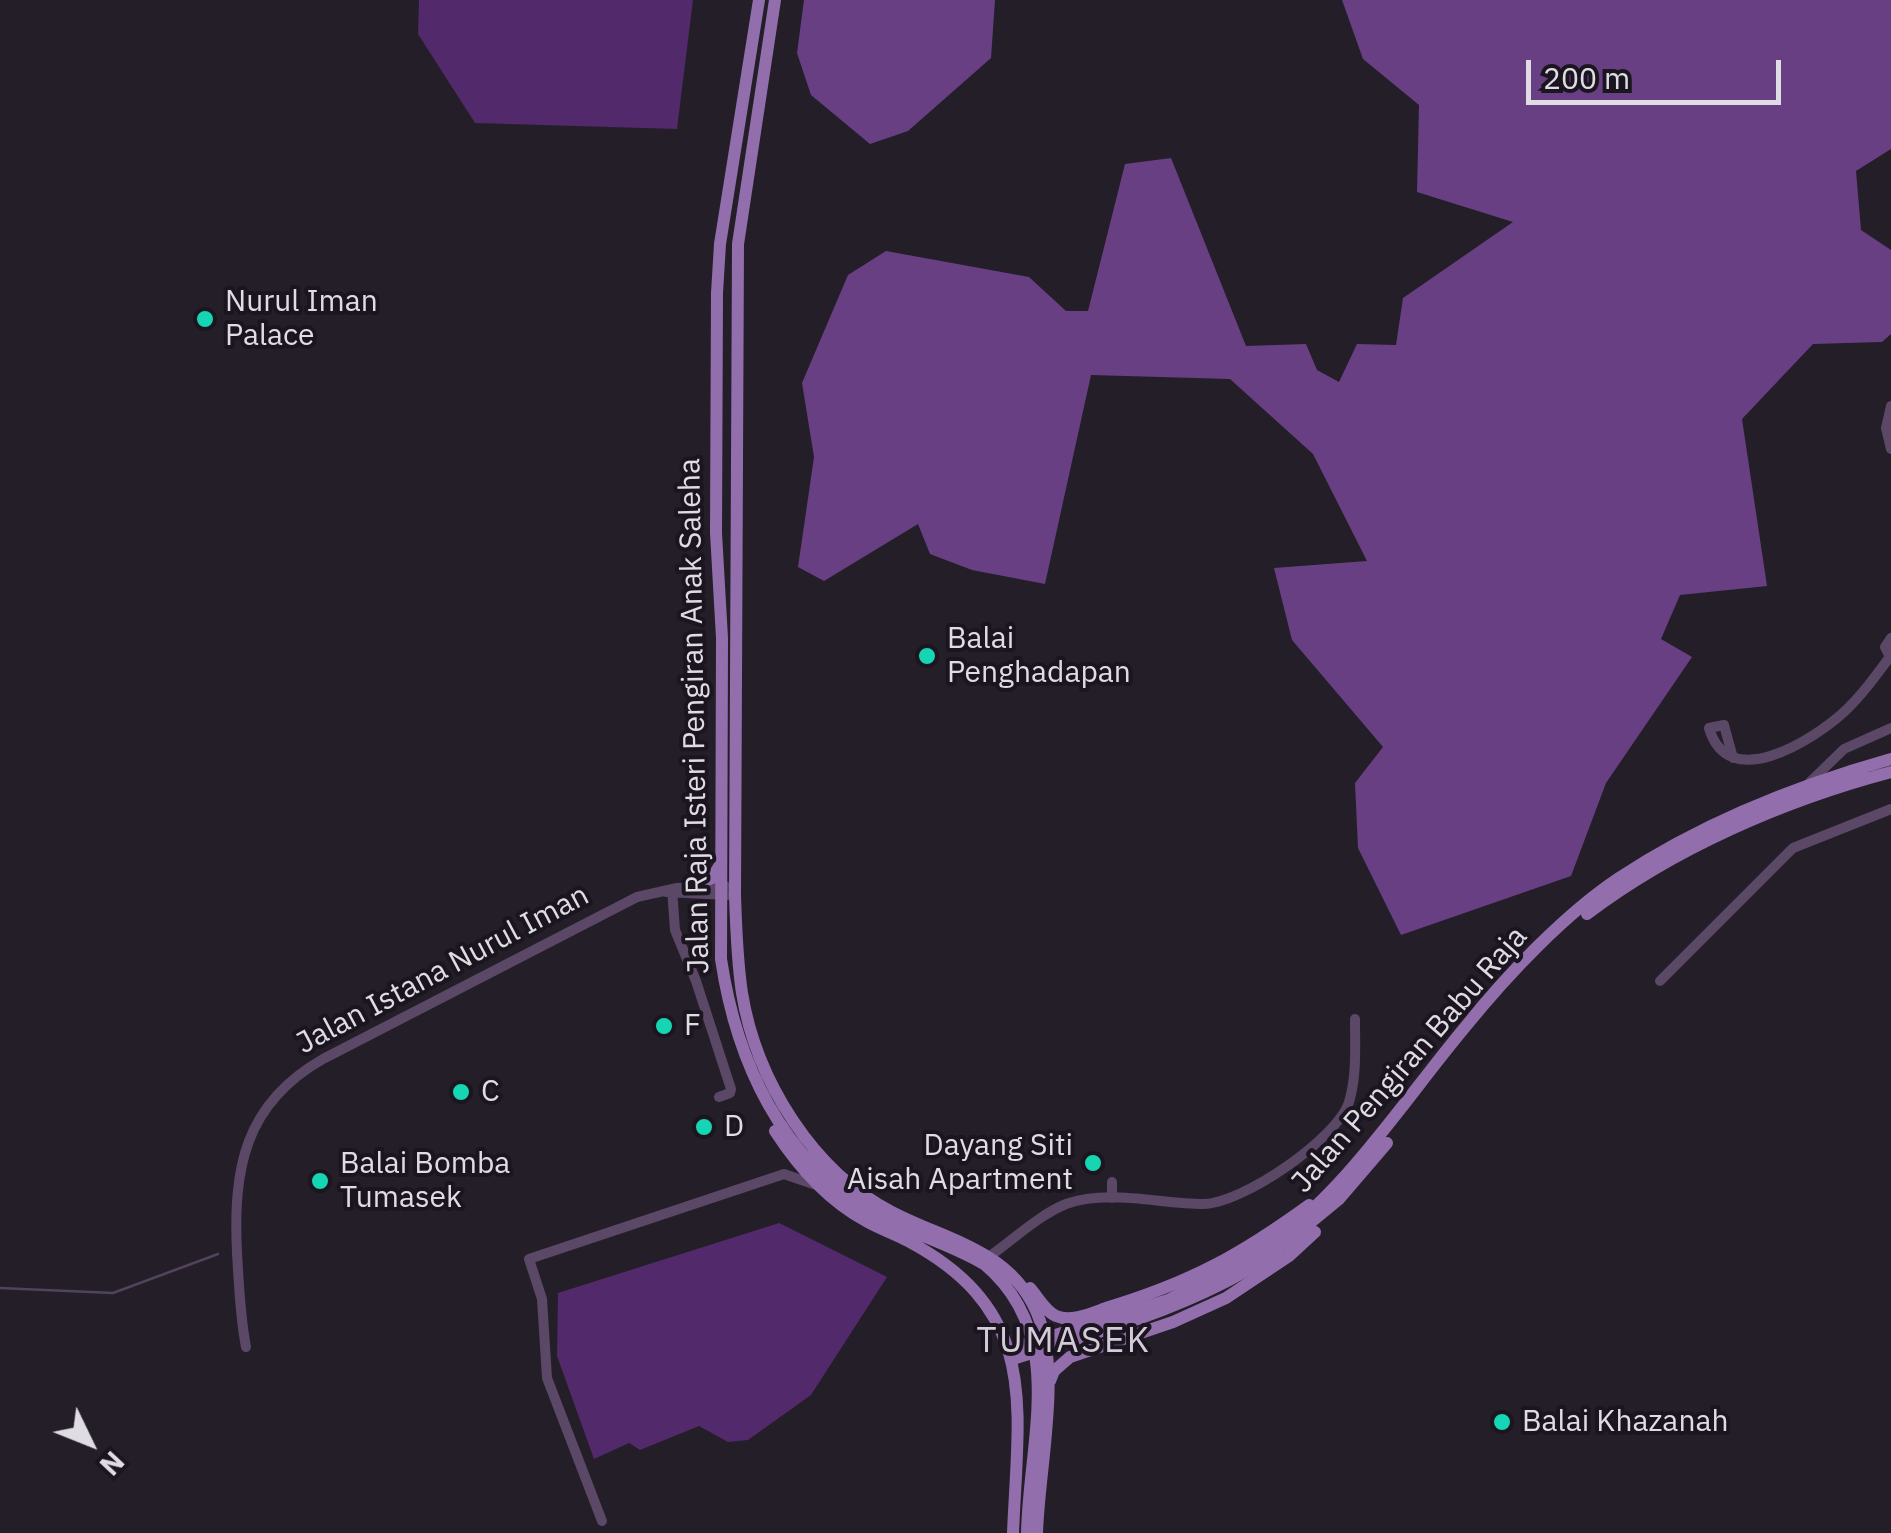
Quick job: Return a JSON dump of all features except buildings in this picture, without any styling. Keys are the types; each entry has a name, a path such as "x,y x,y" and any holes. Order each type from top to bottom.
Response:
{"main road":[{"name":"Jalan Raja Isteri Pengiran Anak Saleha","path":"759,0 718,278 715,431 724,891 750,1026 773,1086 797,1124 827,1161 873,1200 990,1256 1024,1289 1040,1322 1048,1355 1038,1533"},
{"name":"Jalan Raja Isteri Pengiran Anak Saleha","path":"775,0 738,244 721,912 721,960 727,998 760,1092 786,1132 835,1185 872,1212 984,1264 1015,1296 1032,1330 1038,1368 1027,1533"},
{"name":"Jalan Pengiran Babu Raja","path":"1354,1177 1470,1020 1566,922 1616,880 1685,838 1803,786 1891,760"},
{"name":"Jalan Pengiran Babu Raja","path":"1011,1354 1163,1312 1218,1288 1320,1218 1474,1024 1570,927 1621,891 1690,851 1802,802 1891,772"},
{"path":"691,887 712,878 721,864"},
{"path":"760,1092 769,1122 822,1189 847,1209 908,1241 959,1276 991,1313 1011,1354 1018,1408 1013,1530"},
{"path":"1354,1177 1313,1234 1257,1280 1173,1322 1092,1348 1072,1352 1062,1346 1061,1330 1066,1324 1185,1282 1216,1267 1354,1177"},
{"path":"1008,1271 1022,1280 1054,1315 1063,1318 1087,1314"},
{"path":"1049,1384 1062,1362 1092,1348"}],"street":[{"path":"1891,406 1886,428 1891,449"},
{"path":"1733,758 1740,762 1758,759 1811,736 1843,713 1890,659 1885,647 1891,638"},
{"path":"1803,786 1844,749 1891,728"},
{"path":"1835,758 1839,766 1855,769"},
{"path":"1660,981 1779,858 1793,848 1891,809"},
{"name":"Jalan Istana Nurul Iman","path":"246,1346 238,1270 237,1180 252,1136 281,1089 293,1077 637,897 691,887 724,891"},
{"name":"Jalan Istana Nurul Iman","path":"668,891 724,891"},
{"path":"668,891 675,930 731,1089 718,1098"},
{"path":"990,1256 1070,1203 1112,1198 1208,1204 1248,1192 1304,1154 1340,1122 1354,1075 1356,1018"},
{"path":"784,1174 794,1158"},
{"path":"602,1521 548,1378 544,1313 529,1259 784,1174 798,1176 822,1189"},
{"path":"1112,1182 1112,1198"}],"shaded area":[{"path":"419,0 693,0 677,129 475,123 418,34"},
{"path":"804,0 995,0 991,58 908,131 870,144 811,95 797,53"},
{"path":"1342,0 1891,0 1891,149 1856,171 1861,230 1891,250 1891,334 1882,342 1813,344 1742,419 1767,586 1680,595 1661,639 1692,657 1606,783 1571,876 1401,935 1358,848 1355,783 1383,747 1292,640 1274,568 1367,561 1313,454 1230,379 1091,375 1045,584 972,570 930,554 918,524 824,581 798,567 814,457 802,383 848,275 886,251 1029,277 1066,311 1088,311 1125,164 1171,158 1246,346 1306,344 1317,370 1339,382 1357,344 1396,345 1403,298 1513,222 1417,192 1419,105 1363,59"},
{"path":"779,1223 887,1277 811,1395 748,1440 728,1442 699,1426 640,1450 629,1443 594,1459 557,1356 558,1293"}],"waterway":[{"path":"0,1288 113,1293 218,1254"}],"place":[{"name":"Nurul Iman Palace","path":"205,319"},
{"name":"Balai Penghadapan","path":"927,656"},
{"name":"F","path":"664,1026"},
{"name":"C","path":"461,1092"},
{"name":"D","path":"704,1127"},
{"name":"Dayang Siti Aisah Apartment","path":"1093,1163"},
{"name":"Balai Bomba Tumasek","path":"320,1181"},
{"name":"Balai Khazanah","path":"1502,1422"}],"district":[{"name":"TUMASEK","path":"1064,1342"}]}
